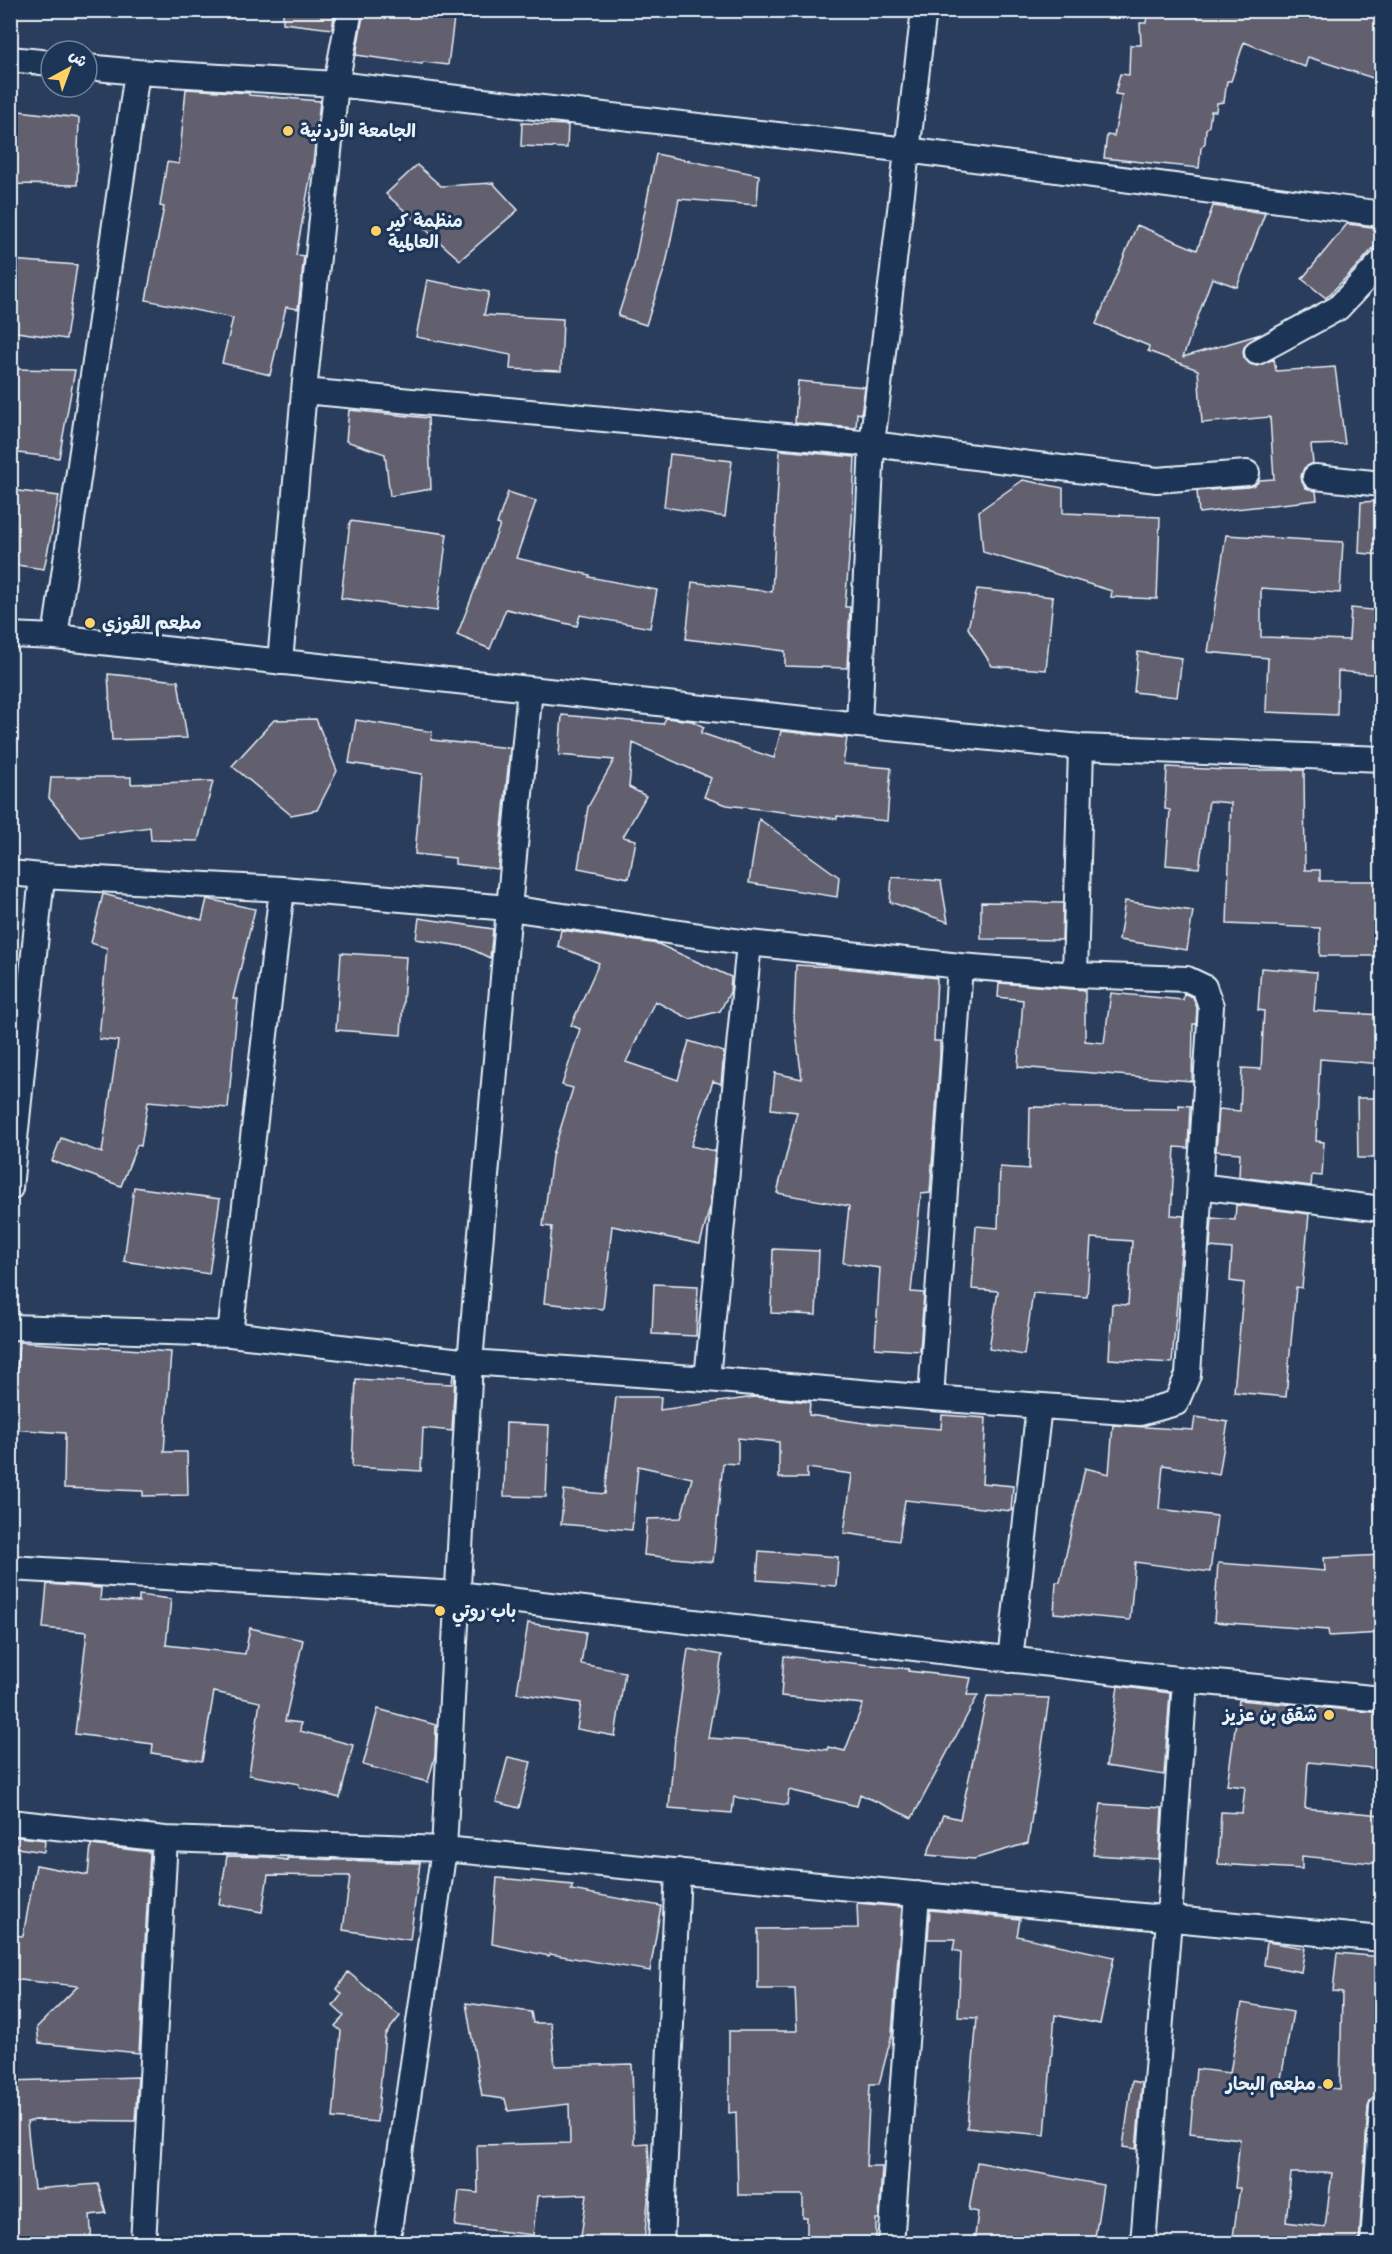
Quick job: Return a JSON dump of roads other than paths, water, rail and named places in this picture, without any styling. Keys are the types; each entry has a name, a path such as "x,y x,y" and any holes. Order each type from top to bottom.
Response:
{"street":[{"path":"280,662 304,391 336,84 350,10"},
{"path":"859,725 872,444 924,10"},
{"path":"10,59 39,62"},
{"path":"99,68 336,84 907,150 1382,214"},
{"path":"55,638 137,72"},
{"path":"1257,352 1338,308 1382,261"},
{"path":"304,391 872,444 1157,480 1247,473"},
{"path":"1315,477 1382,484"},
{"path":"10,635 1081,747 1382,759"},
{"path":"387,2244 444,1849 470,1362 508,908 530,689"},
{"path":"1075,975 1081,747"},
{"path":"10,873 282,889 508,908 750,943 960,966 1075,975 1186,979 1204,987 1210,1006 1188,1375 1176,1403 1140,1413 931,1398 707,1378 470,1362 230,1334 10,1327"},
{"path":"10,1188 42,876"},
{"path":"230,1334 282,889"},
{"path":"707,1378 750,943"},
{"path":"931,1398 960,966"},
{"path":"1199,1186 1382,1209"},
{"path":"1010,1659 1039,1406"},
{"path":"10,1568 458,1594 1185,1680 1382,1700"},
{"path":"1143,2244 1185,1680"},
{"path":"10,1822 165,1839 444,1849 1382,1939"},
{"path":"143,2244 165,1839"},
{"path":"661,2244 678,1871"},
{"path":"891,2244 917,1894"},
{"path":"1373,2244 1382,2108"}],"place":[{"name":"الجامعة الأردنية","path":"288,131"},
{"name":"منظمة كير العالمية","path":"376,231"},
{"name":"مطعم القوزي","path":"90,623"},
{"name":"باب روتي","path":"440,1611"},
{"name":"شقق بن عزيز","path":"1329,1715"},
{"name":"مطعم البحار","path":"1328,2084"}]}
